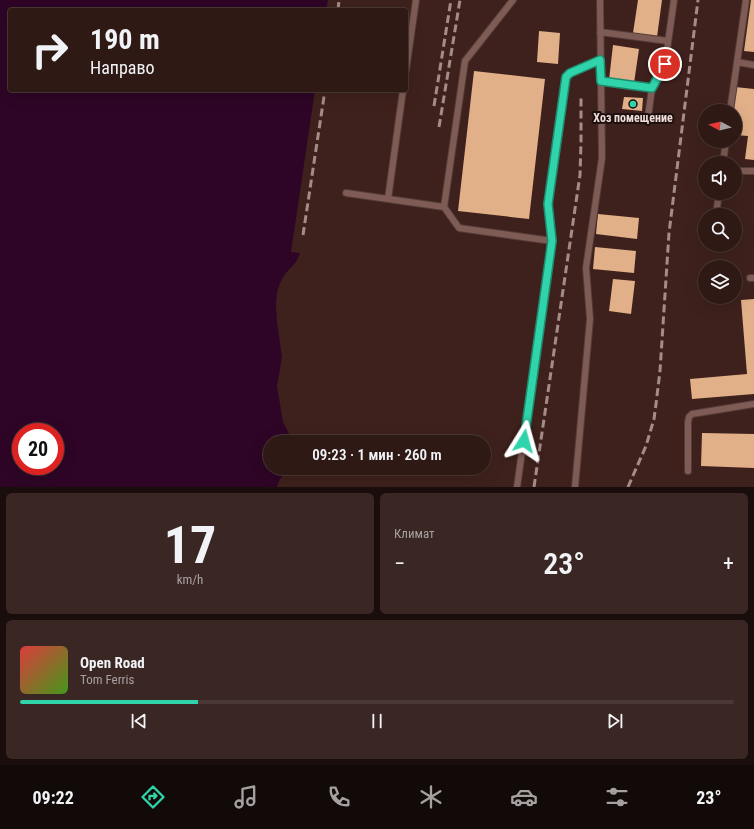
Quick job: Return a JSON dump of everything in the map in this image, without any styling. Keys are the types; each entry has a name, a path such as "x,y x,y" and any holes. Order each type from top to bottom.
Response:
{"lane":[{"path":"408,56 416,0"},
{"path":"513,0 465,61 444,207 459,228 552,241"},
{"path":"575,487 590,319 586,268 602,158 600,0"},
{"path":"648,117 652,88 665,64 674,0"},
{"path":"731,104 746,0"},
{"path":"600,32 668,41"},
{"path":"517,487 552,241 548,204 566,77 570,73 600,60"},
{"path":"737,62 754,65"},
{"path":"601,81 652,88"},
{"path":"388,199 403,92"},
{"path":"742,171 754,171"},
{"path":"346,194 444,207"},
{"path":"688,471 689,417 696,413 754,404"}],"shaded area":[{"path":"0,0 328,0 326,8 8,8 8,92 315,92 291,252 300,253 296,262 285,274 280,283 277,292 276,305 282,357 277,386 283,422 290,435 263,435 263,475 284,475 280,479 277,487 0,487"}],"building":[{"path":"638,0 662,0 657,37 633,33"},
{"path":"751,0 754,0 754,52 744,51"},
{"path":"539,31 560,33 558,64 537,62"},
{"path":"613,45 639,49 634,83 609,80"},
{"path":"474,71 545,79 529,219 458,211"},
{"path":"735,87 754,89 754,160 745,159 748,136 742,136 742,104 733,104"},
{"name":"Хоз помещение","path":"624,97 643,98 642,111 622,109"},
{"path":"598,214 639,218 637,239 596,234"},
{"path":"595,247 636,251 634,273 593,269"},
{"path":"613,279 635,281 631,314 609,311"},
{"path":"754,299 754,394 692,399 690,379 747,374 742,300"},
{"path":"702,433 754,434 754,468 701,466"}],"railway":[{"path":"338,8 339,0"},
{"path":"434,106 451,0"},
{"path":"439,127 460,0"},
{"path":"628,487 646,446 654,419 660,371 669,233 698,0"},
{"path":"303,235 325,92"},
{"path":"534,487 580,175 581,98"}],"place":[{"name":"Хоз помещение","path":"633,104"}],"route":[{"path":"524,441 552,241 548,204 566,77 570,73 600,60 601,81 652,88 665,64"}]}
